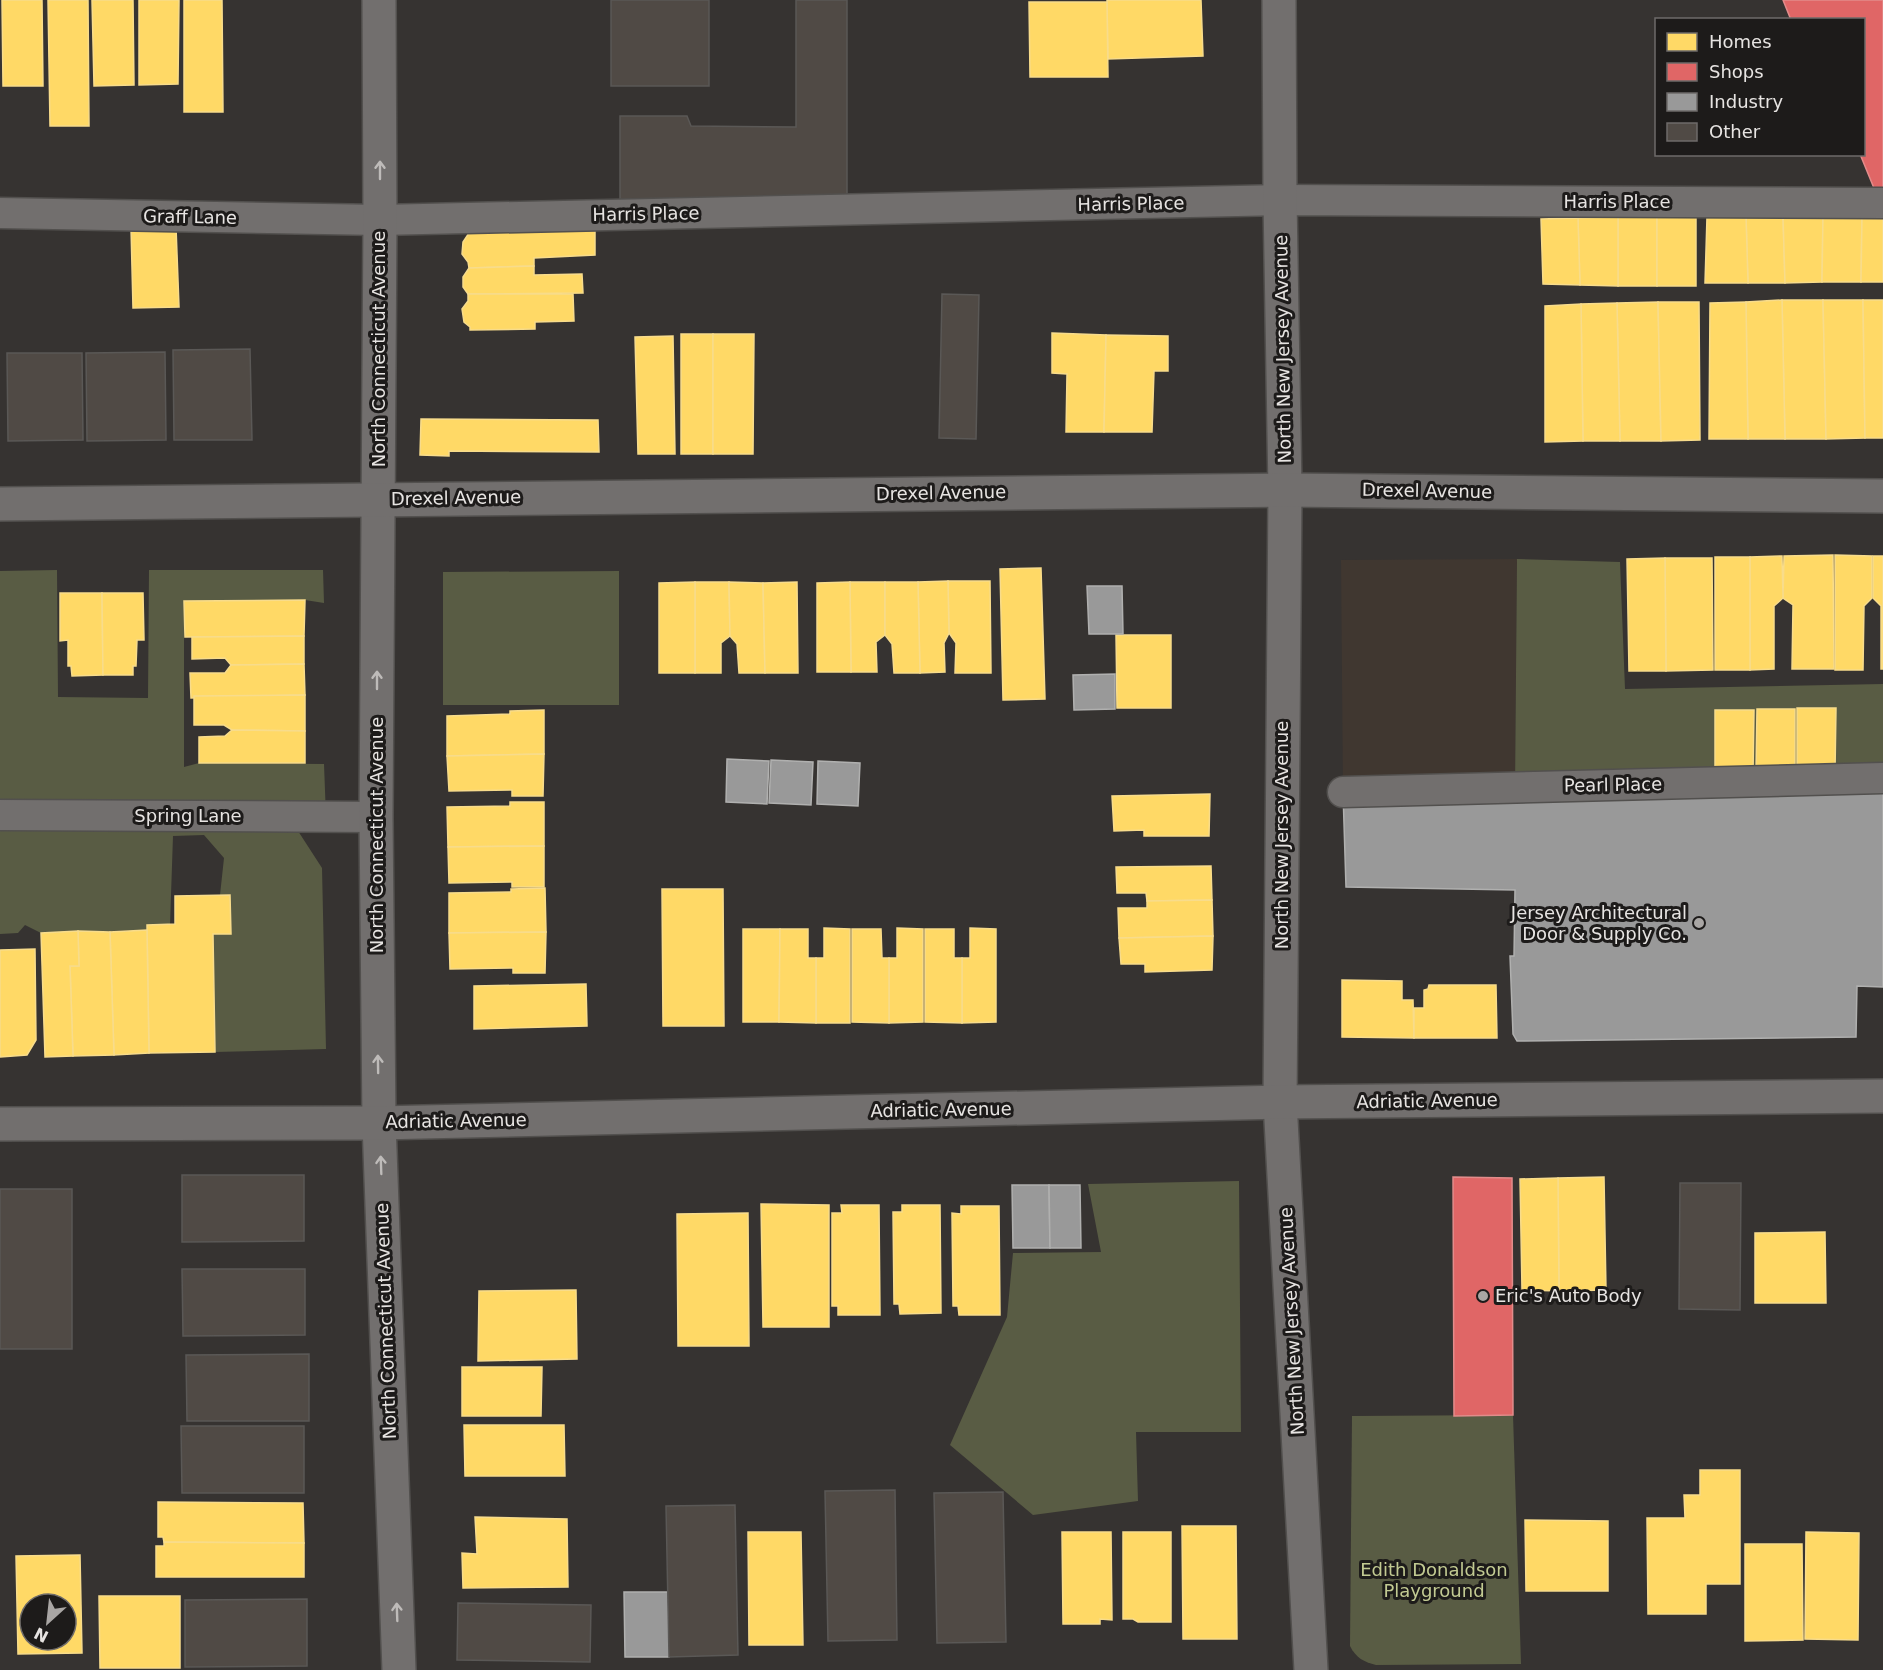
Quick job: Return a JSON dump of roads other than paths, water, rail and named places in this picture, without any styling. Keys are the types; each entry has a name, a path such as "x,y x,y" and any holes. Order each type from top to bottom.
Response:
{"street":[{"name":"North Connecticut Avenue","path":"379,0 380,220 376,817 379,1123 399,1670"},
{"name":"North New Jersey Avenue","path":"1279,0 1285,489 1280,1102 1311,1670"},
{"name":"Drexel Avenue","path":"0,504 1285,489 1883,496"},
{"name":"Adriatic Avenue","path":"0,1124 379,1123 1280,1102 1883,1096"}],"lane":[{"name":"Harris Place","path":"380,220 1280,200 1883,203"},
{"name":"Graff Lane","path":"0,213 380,220"},
{"name":"Pearl Place","path":"1343,792 1883,778"},
{"name":"Spring Lane","path":"0,815 376,817"}],"place":[{"name":"Jersey Architectural Door & Supply Co.","path":"1699,923"},
{"name":"Eric's Auto Body","path":"1483,1296"}],"park label":[{"name":"Edith Donaldson Playground","path":"1434,1580"}]}
